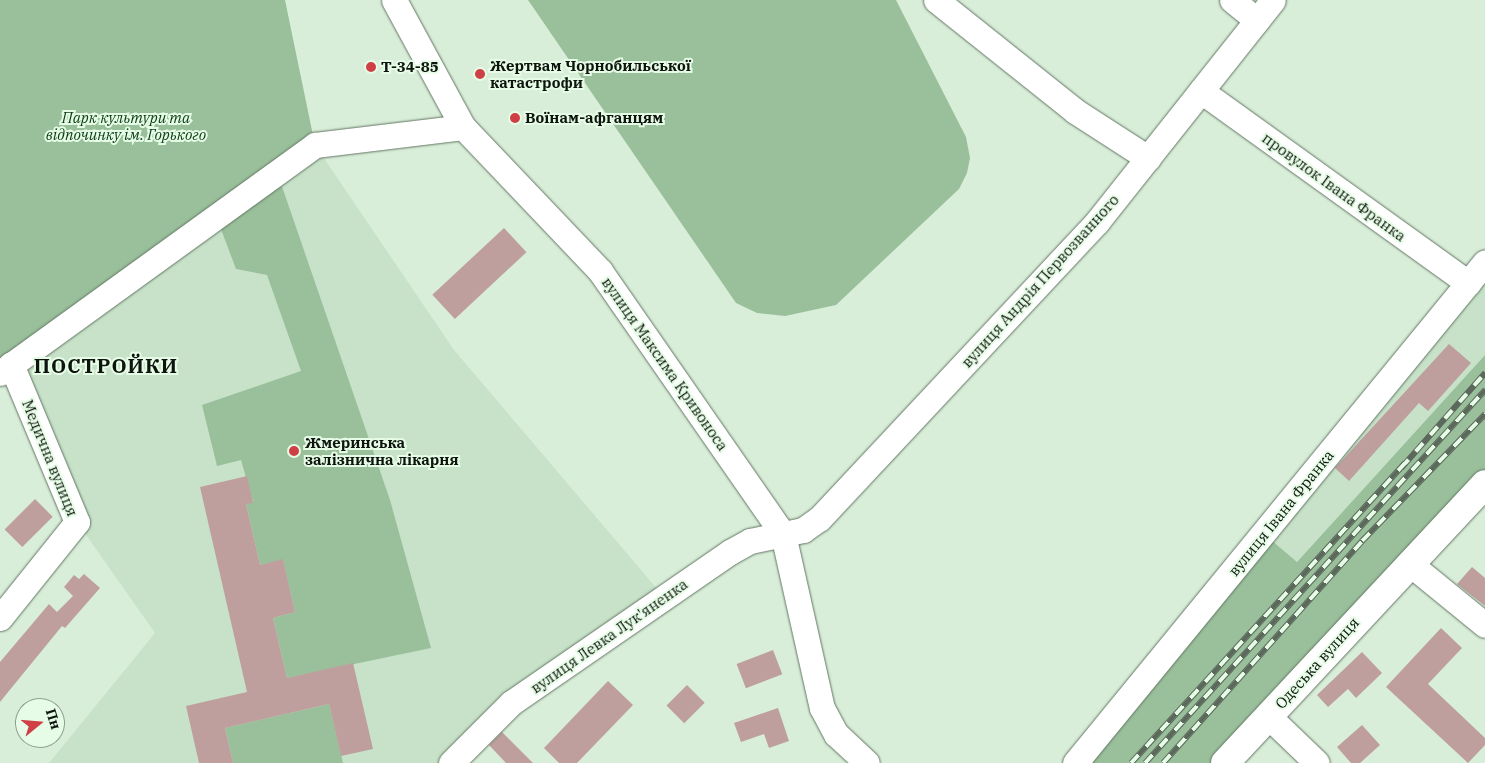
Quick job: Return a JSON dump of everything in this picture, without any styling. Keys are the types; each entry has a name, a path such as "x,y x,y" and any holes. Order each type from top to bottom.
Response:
{"main road":[{"name":"Одеська вулиця","path":"1225,763 1409,563 1485,484"}],"street":[{"name":"вулиця Максима Кривоноса","path":"394,0 463,127 600,271 783,534 822,708 836,734 867,763"},
{"path":"936,0 1074,111 1148,158"},
{"path":"1232,0 1257,20"},
{"name":"вулиця Андрія Первозванного","path":"783,534 803,530 819,519 1098,222 1273,0"},
{"name":"провулок Івана Франка","path":"1201,91 1468,283"},
{"path":"4,368 314,144 463,127"},
{"name":"вулиця Івана Франка","path":"1075,763 1485,262"},
{"name":"Медична вулиця","path":"0,618 77,522 4,368"},
{"name":"вулиця Левка Лук'яненка","path":"451,763 511,703 716,562 750,541 783,534"},
{"path":"1409,563 1485,625"},
{"path":"1268,717 1317,763"}],"shaded area":[{"name":"Жмеринська залізнична лікарня","path":"315,145 454,350 664,597 451,763 49,763 61,748 65,748 65,743 155,633 77,522 11,364"},
{"path":"1485,262 1485,355 1297,562 1264,534"}],"green space":[{"name":"Парк культури та відпочинку ім. Горького","path":"0,0 285,0 315,145 277,172 390,500 431,648 287,678 273,618 295,612 283,560 260,565 246,504 253,502 241,460 217,466 202,405 301,371 267,275 236,269 216,216 0,366"},
{"path":"528,0 896,0 966,137 970,158 967,173 959,189 836,305 785,316 757,313 736,303"},
{"path":"1485,355 1485,484 1225,763 1075,763 1264,534 1297,562"},
{"path":"329,704 343,763 233,763 225,728"}],"building":[{"path":"504,228 527,252 455,319 432,295"},
{"path":"1449,344 1471,363 1428,411 1419,403 1349,481 1335,468"},
{"path":"247,476 253,503 246,504 260,565 283,559 295,612 273,618 287,678 353,663 373,749 341,756 329,704 225,728 233,763 199,763 186,706 247,692 200,487"},
{"path":"35,499 53,517 22,547 5,529"},
{"path":"1472,567 1485,578 1485,606 1457,584"},
{"path":"84,574 100,588 65,628 62,626 0,702 0,662 49,604 57,612 73,596 64,587 74,575 79,579"},
{"path":"1441,628 1462,648 1428,684 1485,738 1485,745 1468,763 1386,687"},
{"path":"773,650 782,674 746,688 737,664"},
{"path":"1362,652 1382,673 1356,698 1348,689 1328,707 1317,695"},
{"path":"608,681 633,705 577,763 559,763 544,748"},
{"path":"687,685 705,703 684,723 666,706"},
{"path":"778,708 789,741 769,748 764,734 741,742 734,723"},
{"path":"1362,725 1380,745 1360,763 1351,763 1337,747"},
{"path":"502,732 533,763 506,763 489,745"}],"railway":[{"path":"1401,468 1485,373"},
{"path":"1145,763 1485,390"},
{"path":"1163,763 1362,541 1485,414"},
{"path":"1131,763 1405,463"}],"place":[{"name":"Т-34-85","path":"371,67"},
{"name":"Жертвам Чорнобильської катастрофи","path":"480,74"},
{"name":"Воїнам-афганцям","path":"515,118"},
{"name":"Жмеринська залізнична лікарня","path":"294,451"}],"district":[{"name":"ПОСТРОЙКИ","path":"106,365"}]}
